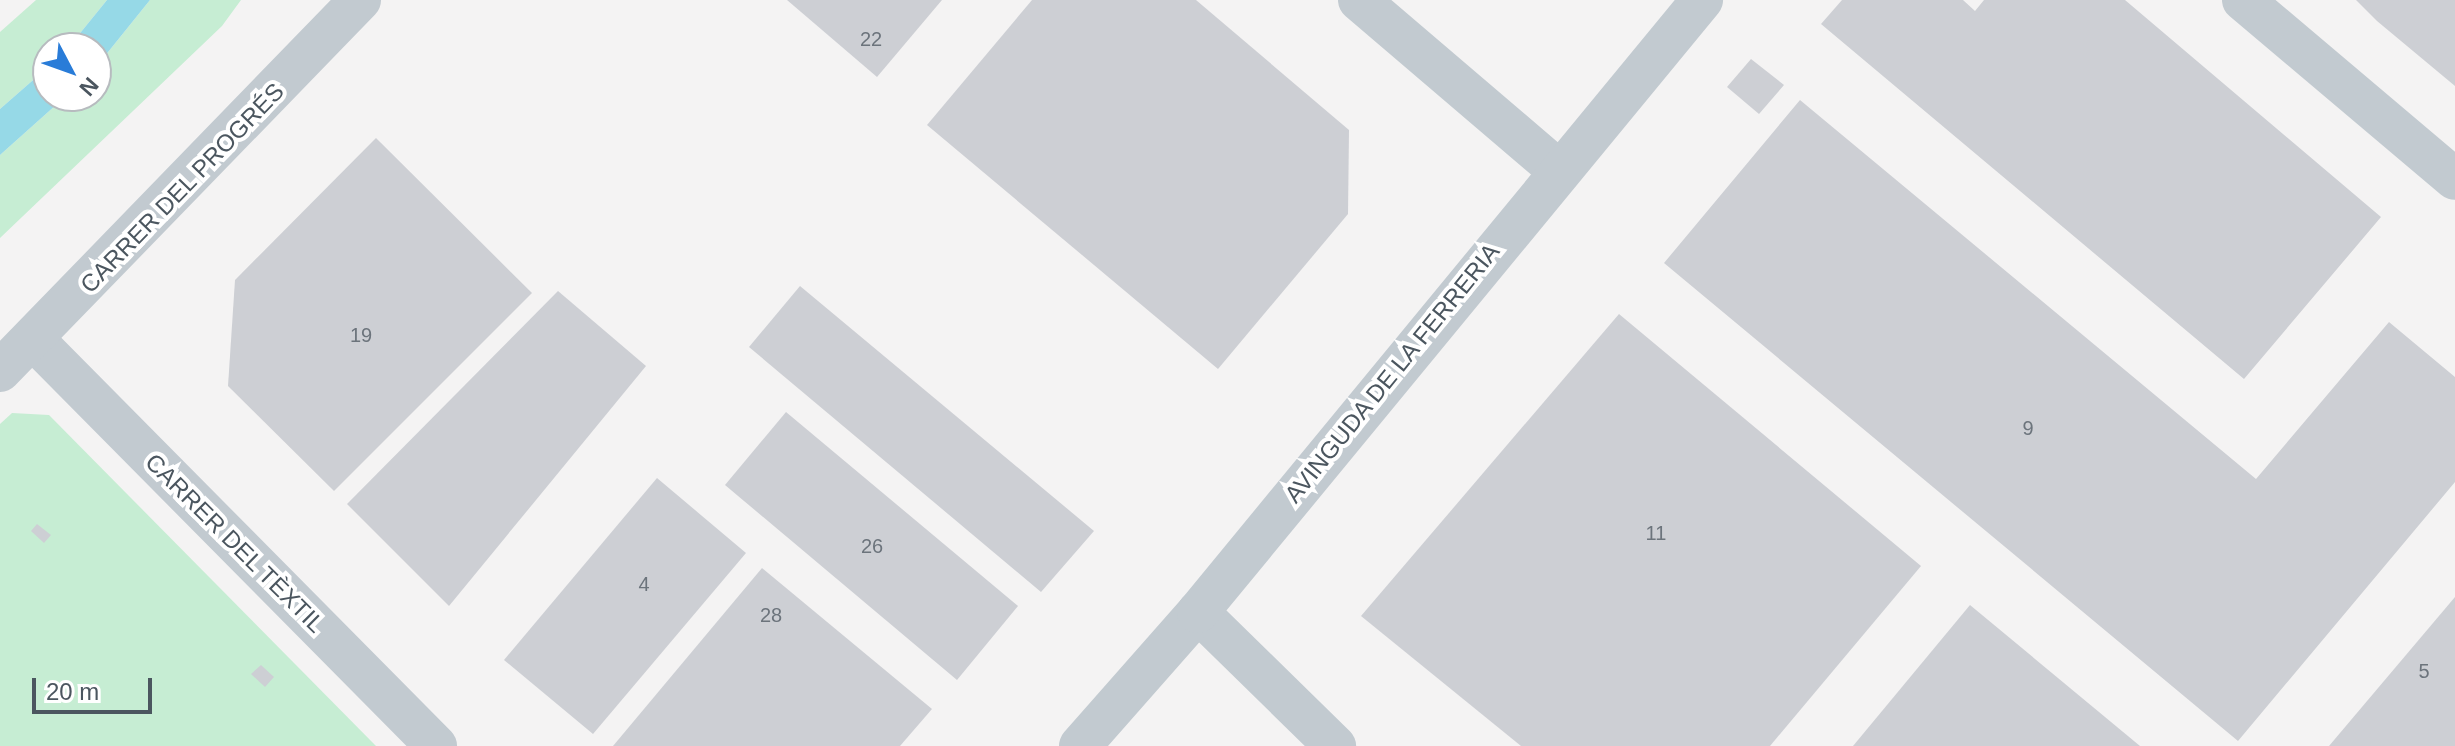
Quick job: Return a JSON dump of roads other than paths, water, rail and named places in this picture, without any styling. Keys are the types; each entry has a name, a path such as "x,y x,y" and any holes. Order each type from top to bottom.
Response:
{"street":[{"name":"CARRER DEL PROGRÉS","path":"0,371 35,341 360,0"},
{"path":"1359,0 1557,169"},
{"name":"AVINGUDA DE LA FERRERIA","path":"1080,746 1198,612 1557,169 1702,0"},
{"path":"2243,0 2455,179"},
{"name":"CARRER DEL TÈXTIL","path":"35,341 436,746"},
{"path":"1198,612 1335,746"}],"water":[{"path":"107,0 150,0 112,47 112,32 81,32"},
{"path":"32,81 32,112 48,112 0,155 0,109"}]}
